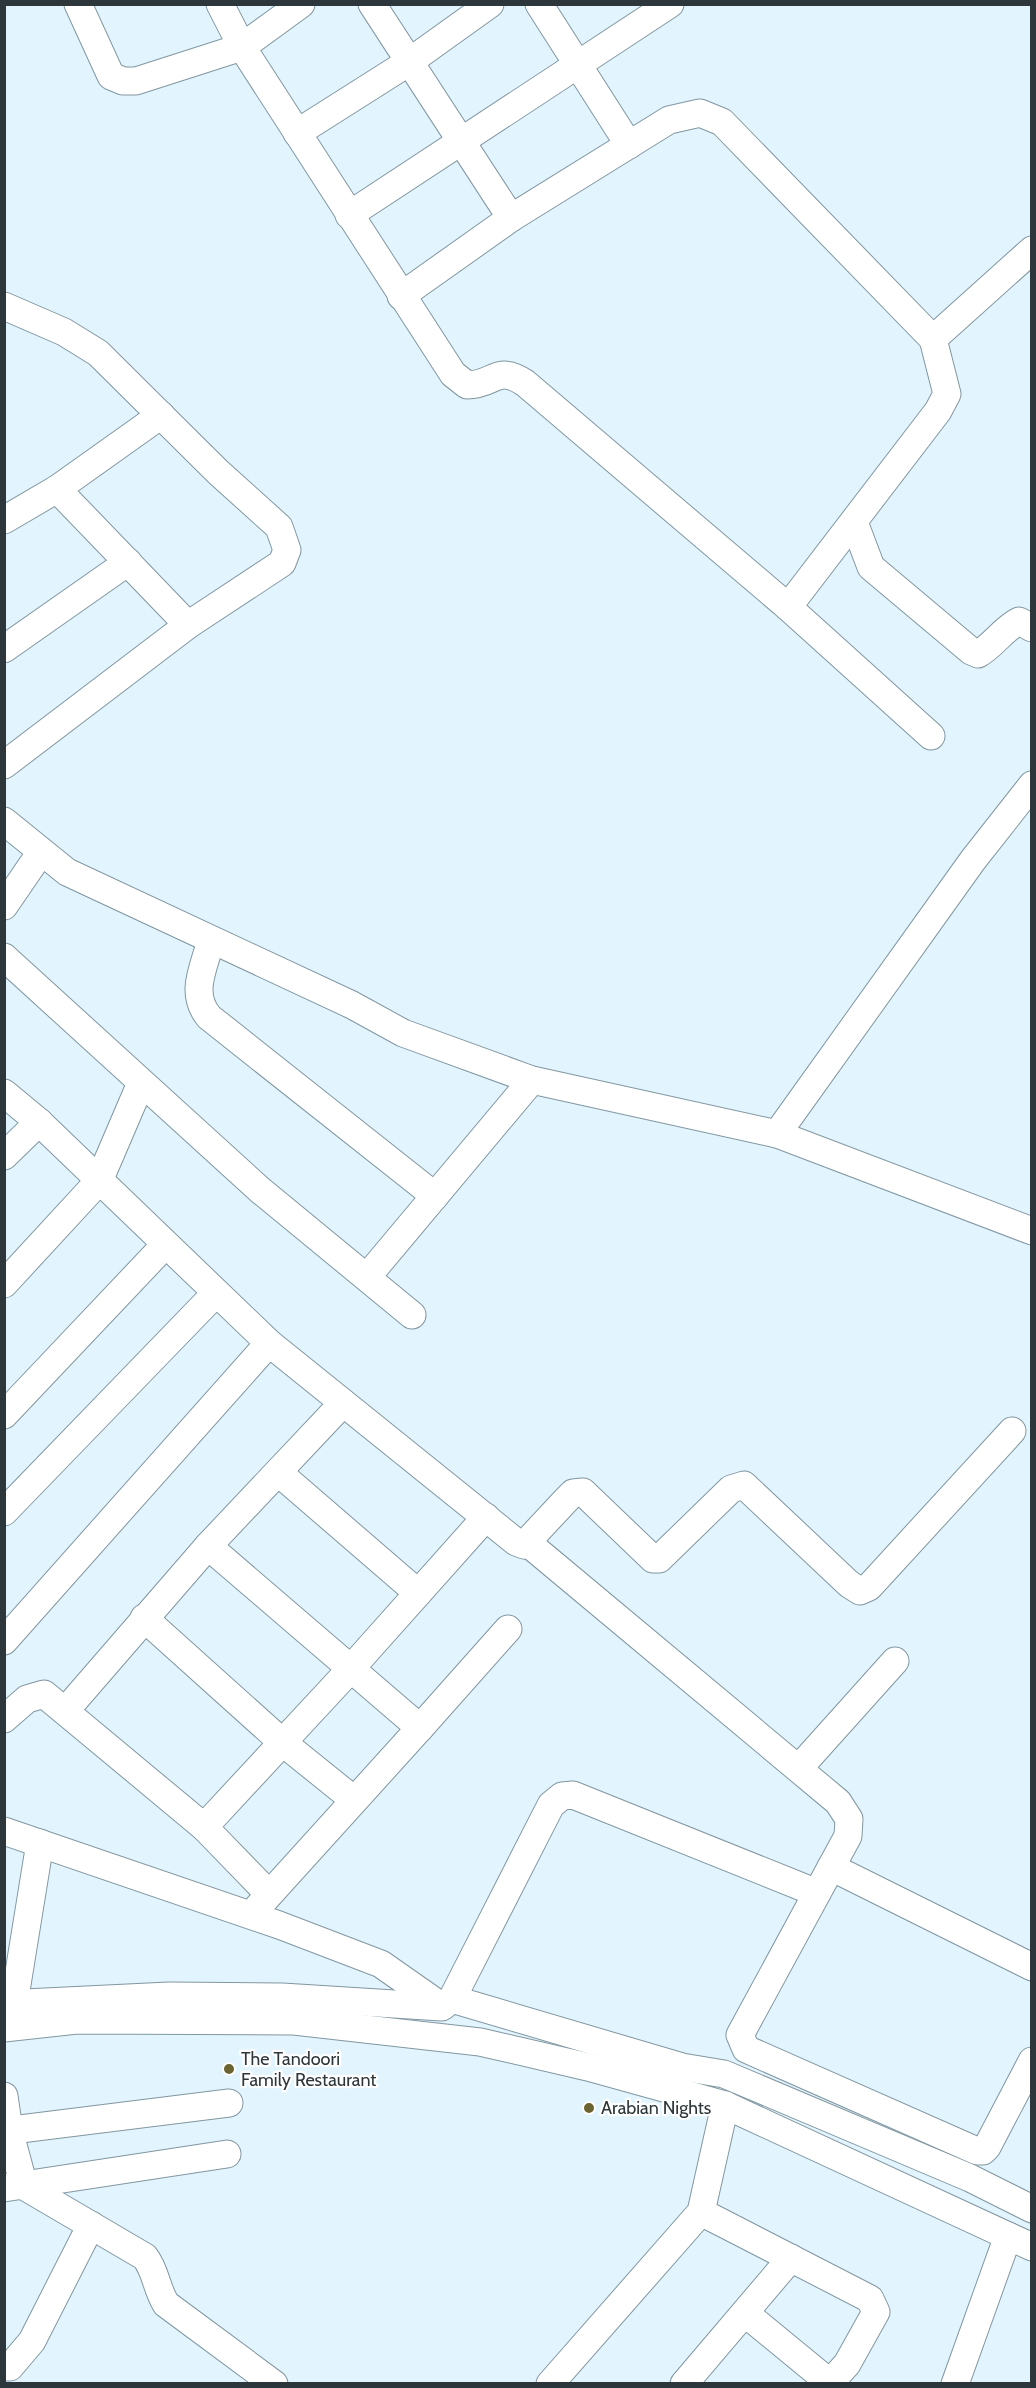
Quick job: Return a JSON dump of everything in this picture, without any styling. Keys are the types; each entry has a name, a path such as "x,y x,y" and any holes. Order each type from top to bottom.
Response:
{"street":[{"path":"78,4 111,76 123,81 136,81 242,47 301,4"},
{"path":"220,4 242,47 453,374 467,385 479,384 501,373 512,375 525,383 788,607 931,736"},
{"path":"372,4 511,218"},
{"path":"297,133 409,62 490,4"},
{"path":"539,4 629,145"},
{"path":"349,214 670,4"},
{"path":"401,296 511,218 669,120 700,113 722,122 933,339 947,394 938,411 788,607"},
{"path":"933,339 1032,250"},
{"path":"4,306 64,332 98,353 279,527 287,550 282,563 188,625 4,765"},
{"path":"4,520 57,489 161,415"},
{"path":"57,489 188,625"},
{"path":"854,522 871,567 971,651 978,654 986,650 1010,626 1019,621 1032,628"},
{"path":"4,649 128,562"},
{"path":"777,1134 973,860 1032,785"},
{"path":"4,821 67,872 352,1005 403,1033 532,1080 777,1134 1027,1222"},
{"path":"4,906 41,852"},
{"path":"211,940 198,993 201,1006 210,1017 435,1196"},
{"path":"4,957 260,1190 412,1315"},
{"path":"367,1277 532,1080"},
{"path":"4,1284 99,1181 141,1083"},
{"path":"4,1093 39,1122 269,1343 516,1542 524,1545 573,1493 583,1492 653,1559 659,1559 731,1489 744,1485 849,1584 860,1591 869,1587 1012,1431"},
{"path":"4,1156 39,1122"},
{"path":"4,1415 165,1245"},
{"path":"4,1512 216,1293"},
{"path":"4,1641 269,1343"},
{"path":"66,1710 208,1546 343,1403"},
{"path":"279,1473 418,1593"},
{"path":"204,1827 351,1669 486,1517"},
{"path":"208,1546 420,1728"},
{"path":"535,1549 799,1768 838,1802 849,1819 848,1836 740,2035 746,2049 977,2151 983,2151 987,2147 1032,2061"},
{"path":"144,1618 282,1742 354,1800"},
{"path":"250,1916 508,1629"},
{"path":"799,1768 895,1661"},
{"path":"4,1719 34,1695 44,1694 204,1827 269,1894"},
{"path":"447,2003 551,1805 562,1797 573,1795 817,1893"},
{"path":"4,1831 381,1964 447,2003"},
{"path":"40,1843 9,2003 169,1996 282,1997 447,2003 682,2067 724,2074 970,2178 1032,2209"},
{"path":"831,1867 1032,1967"},
{"path":"4,2028 77,2020 294,2021 480,2042 588,2067 725,2105 1020,2242 955,2384"},
{"path":"4,2096 14,2187"},
{"path":"7,2130 229,2103"},
{"path":"550,2384 701,2212 725,2105"},
{"path":"14,2187 227,2154"},
{"path":"14,2187 91,2225 144,2258 153,2270 156,2289 166,2304 274,2384"},
{"path":"701,2212 870,2299 876,2313 847,2364 829,2383 745,2313"},
{"path":"4,2367 10,2367 32,2341 91,2225"},
{"path":"684,2384 791,2258"}],"place":[{"name":"The Tandoori Family Restaurant","path":"229,2069"},
{"name":"Arabian Nights","path":"589,2108"}]}
